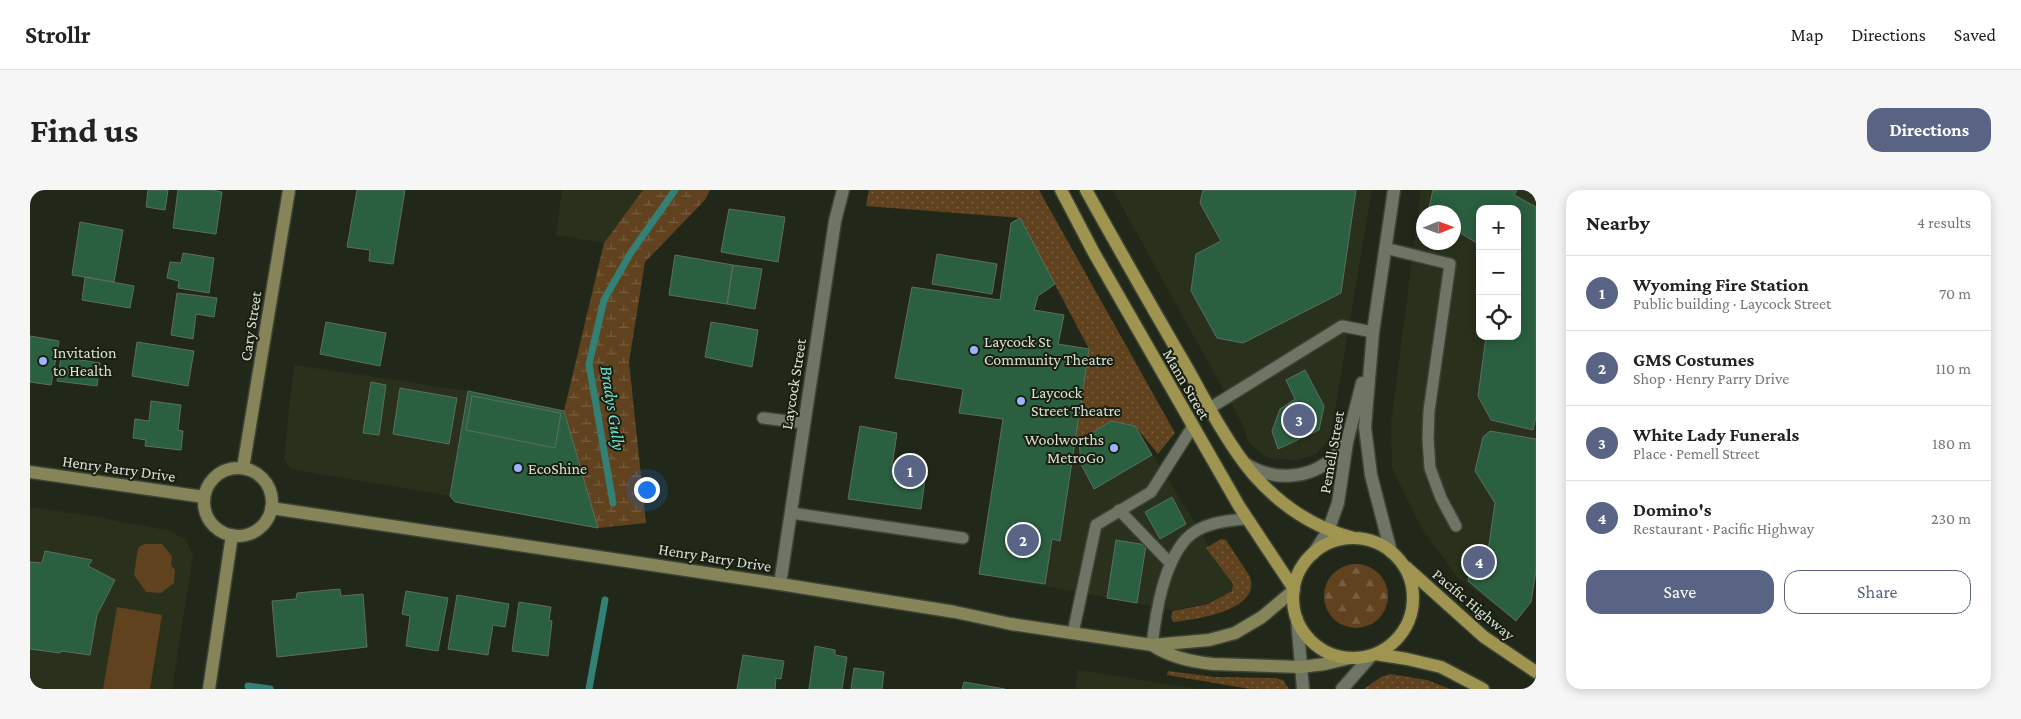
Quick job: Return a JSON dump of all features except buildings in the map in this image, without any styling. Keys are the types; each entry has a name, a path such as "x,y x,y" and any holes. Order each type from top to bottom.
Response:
{"main road":[{"name":"Cary Street","path":"243,468 289,190"},
{"name":"Mann Street","path":"1062,190 1094,253 1247,520 1294,590"},
{"name":"Mann Street","path":"1086,190 1210,408 1246,464 1276,496 1298,514 1328,531 1354,538"},
{"path":"232,468 243,468 253,471 262,478 272,497 268,518 257,529 243,535 232,535 222,532 214,526 206,512 204,497 207,486 213,478 222,471 232,468"},
{"name":"Henry Parry Drive","path":"30,472 204,497"},
{"name":"Henry Parry Drive","path":"271,508 780,584 955,612 1011,624 1152,645 1209,640 1235,633 1258,620 1294,590"},
{"path":"209,689 232,535"},
{"path":"1373,655 1398,637 1404,629 1411,611 1410,582 1393,554 1377,544 1354,538 1336,541 1313,554 1300,570 1293,600 1297,619 1306,636 1322,650 1340,657 1350,658 1373,655 1407,659 1441,667 1483,689"},
{"name":"Pacific Highway","path":"1393,554 1457,615 1484,637 1536,672"},
{"name":"Henry Parry Drive","path":"1152,645 1164,653 1201,663 1302,667 1350,658"}],"street":[{"name":"Laycock Street","path":"780,584 834,221 842,190"},
{"name":"Pemell Street","path":"1393,554 1376,499 1368,454 1366,405 1373,332 1394,190"},
{"name":"Pemell Street","path":"1313,554 1328,531 1338,503 1347,442 1371,352"},
{"path":"1246,464 1254,470 1274,476 1298,475 1327,463 1347,442"},
{"path":"1297,619 1303,689"},
{"path":"1342,689 1373,655"}],"lane":[{"path":"1384,248 1450,264 1429,410 1428,439 1430,468 1441,498 1456,526"},
{"path":"1210,408 1342,326 1373,332"},
{"path":"764,418 804,424"},
{"path":"1073,633 1096,525 1150,492 1193,426"},
{"path":"1120,510 1171,564"},
{"path":"791,513 963,538"},
{"path":"1152,645 1156,608 1171,564 1187,539 1206,527 1226,520 1247,520"}],"shaded area":[{"path":"562,190 643,190 604,243 556,235"},
{"path":"1113,190 1372,190 1330,439 1316,454 1297,460 1268,458 1248,442 1244,427"},
{"path":"1421,190 1536,190 1536,571 1531,602 1516,621 1457,577 1421,527 1392,468 1391,424 1416,229 1416,250 1461,250 1461,205 1419,205"},
{"path":"294,365 468,391 450,496 291,469 284,459"},
{"path":"1111,421 1135,426 1232,583 1233,588 1230,593 1209,603 1174,610 979,574 987,528 1060,540 1074,444"},
{"path":"30,507 170,531 186,540 193,555 172,689 30,689"},
{"path":"1078,670 1199,689 1075,689"}],"green space":[{"path":"643,190 710,190 705,200 645,262 629,362 646,523 598,528 564,411 604,243"},
{"path":"869,190 1039,190 1175,433 1158,454 1135,426 1111,421 1074,444 1089,349 1020,218 866,206"},
{"path":"1221,539 1226,540 1249,575 1251,587 1247,597 1238,605 1225,611 1196,619 1173,622 1171,617 1173,611 1208,604 1232,591 1233,584 1206,548"},
{"path":"144,544 162,544 172,556 171,565 175,570 174,583 161,593 146,592 134,575 138,548"},
{"path":"1356,564 1368,566 1379,573 1386,584 1388,596 1386,608 1379,619 1368,626 1356,628 1344,626 1333,619 1326,608 1324,596 1326,584 1333,573 1344,566"},
{"path":"117,607 162,615 150,689 103,689"},
{"path":"1168,671 1215,677 1275,678 1283,680 1289,689 1250,689 1167,675"},
{"path":"1390,674 1427,680 1450,689 1364,689 1381,677"}],"waterway":[{"name":"Bradys Gully","path":"613,503 589,364 604,300 630,254 675,190"},
{"name":"Bradys Gully","path":"589,689 605,600"},
{"name":"Bradys Gully","path":"248,686 270,689"}],"place":[{"name":"Laycock St Community Theatre","path":"974,350"},
{"name":"Invitation to Health","path":"43,361"},
{"name":"Laycock Street Theatre","path":"1021,401"},
{"name":"White Lady Funerals","path":"1299,420"},
{"name":"Woolworths MetroGo","path":"1114,448"},
{"name":"EcoShine","path":"518,468"},
{"name":"Wyoming Fire Station","path":"910,471"},
{"name":"GMS Costumes","path":"1023,540"},
{"name":"Domino's","path":"1479,562"}]}
